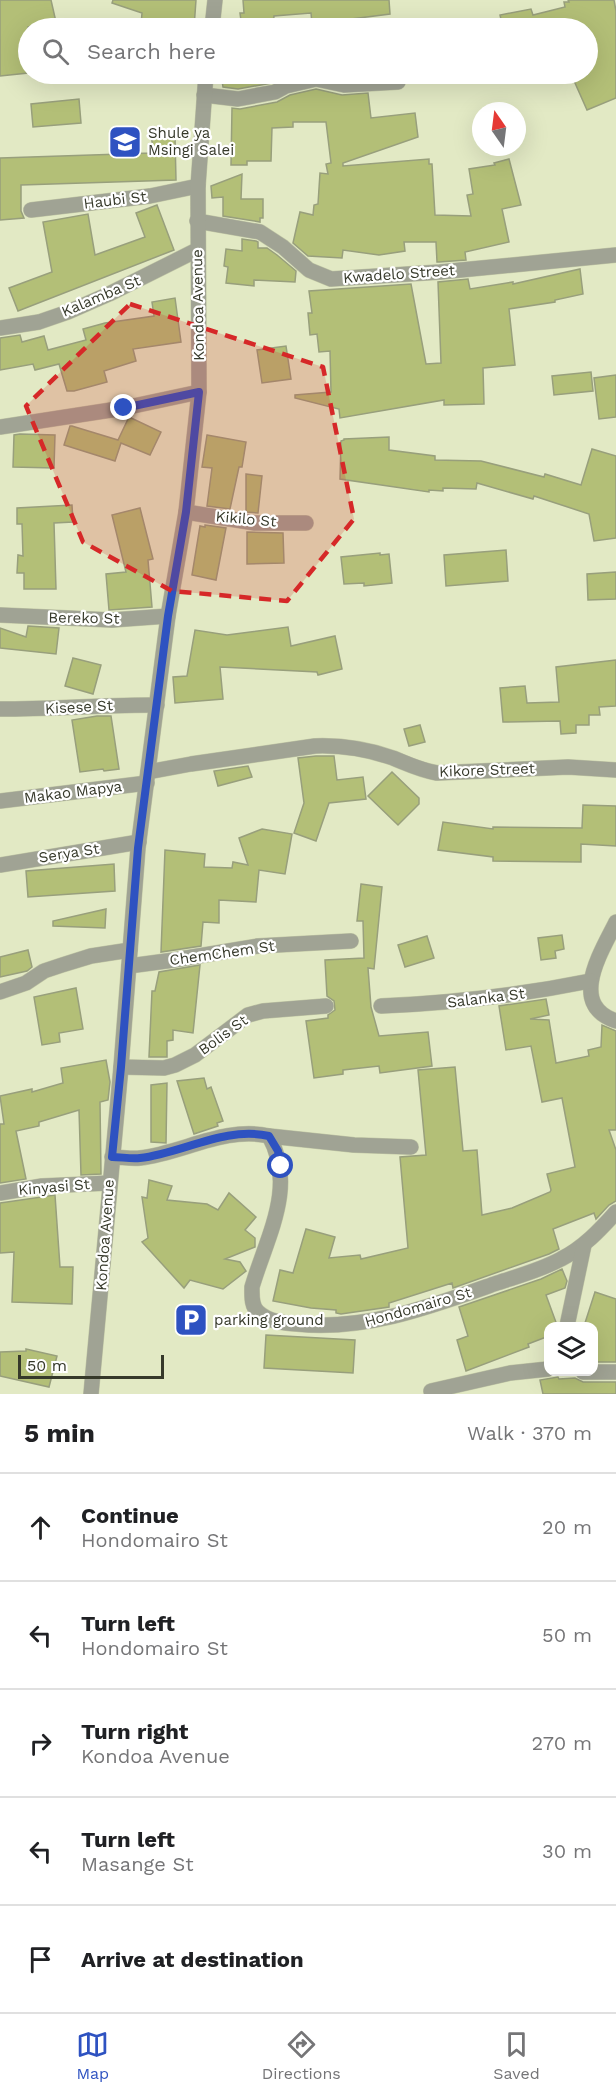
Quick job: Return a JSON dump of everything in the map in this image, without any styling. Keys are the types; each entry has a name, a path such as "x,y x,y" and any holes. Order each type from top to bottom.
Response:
{"street":[{"path":"213,18 215,0"},
{"name":"Kondoa Avenue","path":"91,1394 139,842 168,616 186,512 199,392 197,221 205,84"},
{"path":"204,95 238,99 275,92 295,84"},
{"path":"339,84 362,84"},
{"name":"Haubi St","path":"31,210 150,196 198,186"},
{"name":"Kwadelo Street","path":"197,221 260,232 309,270 332,279 440,272 616,255"},
{"name":"Kalamba St","path":"0,328 39,322 68,312 197,250"},
{"path":"0,427 124,408 199,392"},
{"name":"Kikilo St","path":"186,512 255,523 306,523"},
{"name":"Bereko St","path":"0,615 112,620 168,616"},
{"name":"Kisese St","path":"0,709 54,710 115,705 157,705"},
{"name":"Kikore Street","path":"147,777 191,764 331,745 369,751 422,771 436,773 568,767 616,770"},
{"name":"Makao Mapya","path":"0,801 147,777"},
{"name":"Serya St","path":"0,865 139,842"},
{"path":"616,922 592,970 590,981 596,1005 606,1018 616,1021"},
{"name":"ChemChem St","path":"129,966 258,946 351,941"},
{"path":"0,992 26,983 44,971 62,965 91,956 130,950"},
{"name":"Salanka St","path":"381,1006 477,1000 590,981"},
{"name":"Bolis St","path":"121,1067 164,1068 175,1065 195,1055 248,1015 263,1011 326,1006"},
{"path":"112,1157 139,1159 239,1134 258,1133 269,1136 411,1148"},
{"name":"Hondomairo St","path":"269,1136 278,1151 282,1183 252,1287 252,1298 253,1306 258,1312 276,1322 323,1326 373,1322 460,1296 532,1272 562,1259 584,1245 616,1212"},
{"name":"Kinyasi St","path":"0,1193 42,1186 109,1183"},
{"path":"568,1322 584,1245"},
{"path":"432,1391 510,1373 544,1370"},
{"path":"598,1371 616,1372"}],"highlighted area":[{"path":"130,304 323,367 354,519 287,601 172,591 83,542 26,406"}],"building":[{"path":"0,0 51,0 55,18 18,18 18,74 0,76"},
{"path":"113,0 196,0 195,18 142,18 142,13 112,3"},
{"path":"243,0 389,0 390,14 359,18 311,18 311,13 274,16 274,18 241,18 240,13 244,13"},
{"path":"568,0 614,0 616,11 616,98 587,110 575,84 598,84 598,18 501,18 500,15 531,9 533,15 565,7 564,2 569,2"},
{"path":"223,84 266,84 238,89 223,87"},
{"path":"316,89 342,95 368,93 371,118 415,113 418,137 343,163 343,166 429,159 429,164 432,164 435,215 471,216 467,195 473,194 469,169 495,165 494,163 509,159 521,205 502,209 509,242 465,252 466,260 439,262 437,262 436,242 404,242 405,251 379,255 343,250 342,258 308,256 293,243 300,212 313,215 314,205 318,204 320,173 328,174 326,164 331,163 326,122 293,122 293,127 272,128 271,161 247,161 247,165 231,165 232,108 240,109 277,102 290,95"},
{"path":"79,99 81,123 33,127 31,104"},
{"path":"175,137 176,180 21,185 21,211 24,218 0,220 0,158 152,153 152,138"},
{"path":"242,174 241,199 263,199 263,218 260,218 260,222 223,216 223,197 212,198 211,186"},
{"path":"157,205 174,250 18,311 9,288 52,272 43,222 88,214 95,255 145,237 136,213"},
{"path":"242,239 256,241 258,248 267,248 277,255 296,271 295,282 254,280 254,286 226,283 228,267 224,266 226,249 242,251"},
{"path":"580,269 583,294 555,300 555,302 509,309 515,365 483,368 484,404 444,405 444,400 340,418 339,409 295,398 295,395 331,392 330,351 319,352 317,334 310,335 308,313 312,313 309,291 411,284 426,364 441,363 438,282 468,279 470,289 513,282 513,284"},
{"path":"175,298 181,342 133,349 136,361 104,371 107,382 67,391 59,364 35,370 33,364 0,370 0,338 20,335 22,342 44,336 48,350 86,340 83,329 105,323 154,316 152,302"},
{"path":"286,346 291,379 262,383 257,350"},
{"path":"591,372 593,391 554,395 552,376"},
{"path":"616,375 616,417 599,419 594,378"},
{"path":"129,417 161,432 150,455 121,443 115,461 64,445 70,426 118,440"},
{"path":"14,435 55,435 54,468 13,467"},
{"path":"207,435 246,442 242,467 239,467 230,509 207,506 212,468 202,467"},
{"path":"389,437 389,450 435,456 435,460 481,461 544,477 545,474 581,485 592,449 616,456 616,538 594,541 589,514 534,496 533,499 477,483 476,489 443,488 443,491 429,490 429,492 340,479 341,441"},
{"path":"246,474 262,476 258,513 246,512"},
{"path":"72,505 73,522 54,523 56,589 24,589 24,573 17,573 18,555 23,556 22,524 17,524 17,508"},
{"path":"140,508 153,559 148,560 152,607 109,610 106,574 126,572 112,515"},
{"path":"205,525 226,528 216,580 192,575 200,526 205,527"},
{"path":"247,532 283,533 284,563 247,564"},
{"path":"506,550 508,581 446,586 444,555"},
{"path":"380,553 380,555 389,554 392,583 364,586 364,583 344,584 341,557"},
{"path":"616,572 616,599 588,600 587,574"},
{"path":"28,626 59,628 56,654 0,648 0,628 26,637"},
{"path":"288,627 291,646 335,636 342,669 318,675 317,672 220,667 223,699 175,703 173,677 187,676 195,630 227,635"},
{"path":"73,658 101,665 93,694 65,686"},
{"path":"616,660 616,706 599,707 600,715 589,715 589,725 576,725 576,733 561,734 560,721 503,722 500,688 525,686 527,703 559,702 556,667"},
{"path":"111,716 119,769 80,772 72,720"},
{"path":"420,725 425,742 409,746 404,729"},
{"path":"334,756 337,780 363,777 366,799 329,803 316,841 294,833 304,803 298,758"},
{"path":"248,766 252,777 218,786 214,771"},
{"path":"392,772 419,798 419,804 398,825 368,796"},
{"path":"583,805 616,806 616,846 581,844 581,862 493,861 493,857 438,850 443,822 493,829 493,827 582,828"},
{"path":"262,829 292,834 285,874 259,870 256,902 219,900 219,923 203,922 201,946 161,952 165,850 205,854 204,867 232,868 233,862 248,865 239,838"},
{"path":"114,864 115,891 28,897 26,871"},
{"path":"361,884 382,887 374,969 368,968 371,1007 379,1036 428,1032 432,1066 380,1073 379,1066 343,1070 343,1074 314,1078 306,1021 328,1018 328,1015 335,1010 334,1001 327,996 325,960 364,958 363,921 357,921"},
{"path":"106,909 105,928 53,926 53,921"},
{"path":"562,935 564,949 555,951 556,958 541,960 538,938"},
{"path":"427,936 434,958 405,967 398,945"},
{"path":"28,950 32,967 27,971 0,977 0,957"},
{"path":"200,965 193,1033 173,1030 173,1040 167,1041 167,1057 149,1057 152,991 155,991 159,972"},
{"path":"76,988 83,1029 59,1033 60,1042 42,1045 34,997"},
{"path":"546,999 549,1015 530,1019 549,1020 556,1063 589,1056 588,1050 601,1047 602,1025 616,1031 616,1130 609,1130 616,1150 616,1201 596,1219 594,1213 553,1229 559,1249 549,1254 453,1288 452,1283 389,1303 389,1307 341,1314 336,1313 336,1310 273,1301 280,1270 293,1273 306,1229 335,1237 329,1258 360,1255 361,1259 408,1248 400,1157 426,1155 418,1070 455,1067 463,1151 477,1150 482,1215 512,1208 550,1192 547,1174 575,1167 562,1098 542,1102 531,1046 506,1050 499,1006"},
{"path":"106,1060 110,1082 108,1100 100,1102 101,1174 81,1175 79,1110 39,1122 39,1126 16,1131 26,1179 0,1183 0,1124 4,1124 0,1096 32,1089 32,1092 63,1083 61,1068"},
{"path":"204,1078 207,1089 211,1087 223,1121 217,1123 218,1126 194,1134 177,1081"},
{"path":"167,1083 166,1143 151,1142 151,1085"},
{"path":"149,1180 172,1186 167,1200 207,1204 218,1210 229,1193 256,1217 245,1230 255,1238 255,1247 225,1259 240,1262 246,1271 223,1289 190,1280 184,1288 142,1242 148,1238 142,1197 147,1198"},
{"path":"55,1195 60,1267 73,1267 72,1304 12,1302 14,1252 0,1253 0,1203"},
{"path":"562,1269 567,1281 565,1288 546,1295 556,1322 544,1322 544,1338 528,1344 529,1347 466,1371 457,1340 468,1336 459,1307 541,1279"},
{"path":"595,1292 616,1299 616,1362 598,1362 598,1322 585,1322"},
{"path":"266,1335 355,1340 353,1373 264,1368"},
{"path":"26,1349 57,1356 49,1387 0,1376 0,1352 26,1351"},
{"path":"558,1377 559,1379 575,1378 583,1382 616,1382 616,1394 543,1394 540,1380"}],"place":[{"name":"Shule ya Msingi Salei","path":"125,142"},
{"name":"parking ground","path":"191,1320"}],"route":[{"path":"124,408 199,392 186,512 168,616 138,848 112,1157 139,1159 219,1138 258,1133 269,1136 278,1151 281,1166"}]}
